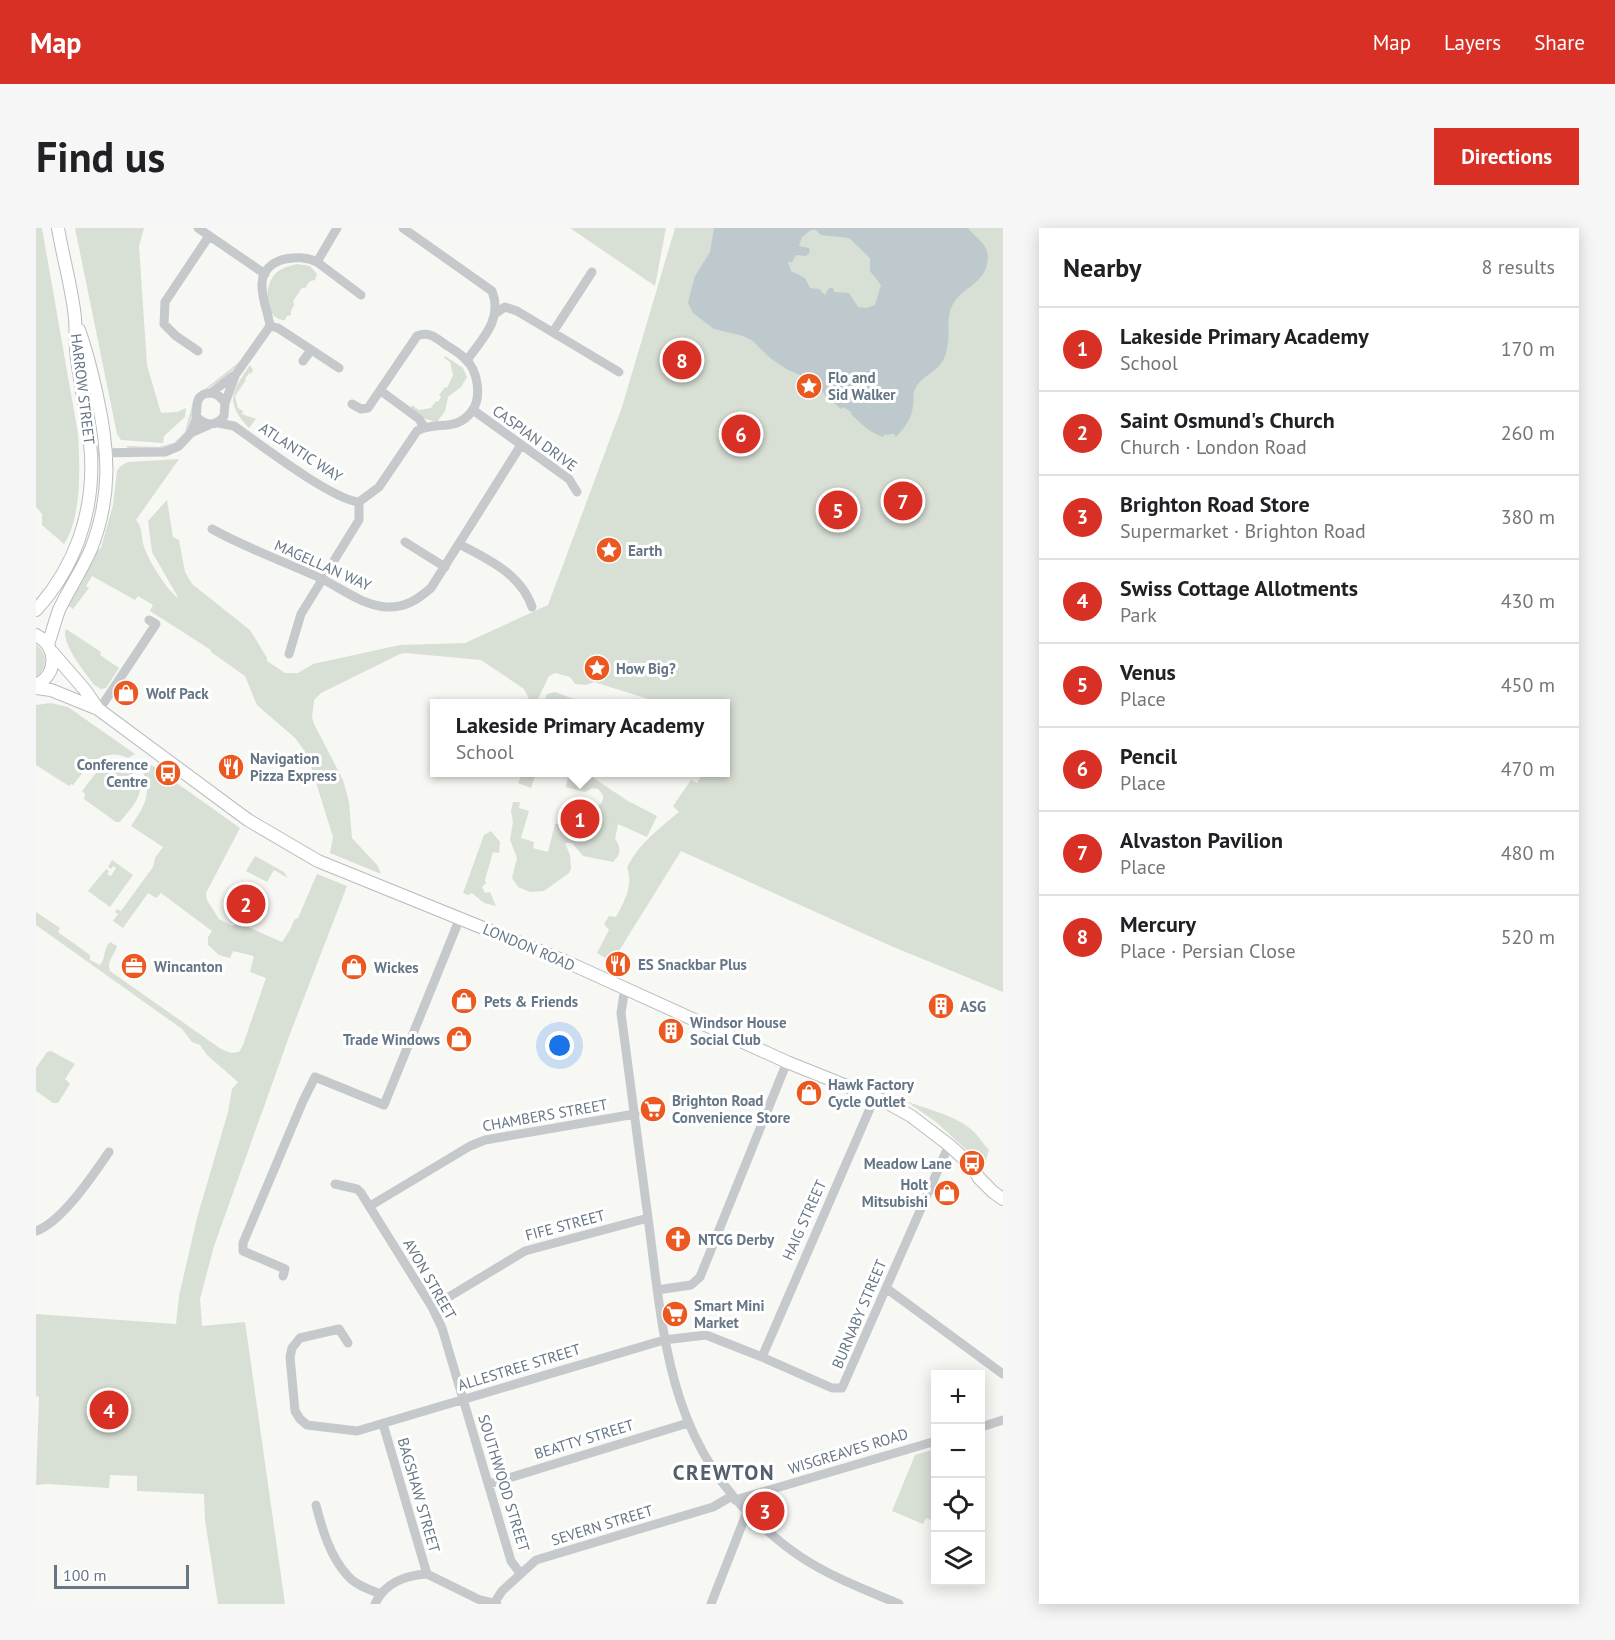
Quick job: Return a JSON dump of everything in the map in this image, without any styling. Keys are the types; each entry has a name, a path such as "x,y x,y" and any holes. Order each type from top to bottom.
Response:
{"main road":[{"path":"58,228 75,317"},
{"name":"HARROW STREET","path":"36,610 58,582 76,546 88,506 92,480 91,453 77,358 75,317"},
{"name":"HARROW STREET","path":"36,686 49,674 53,663 50,648 58,611 83,566 95,538 104,507 107,453 89,356 75,317"},
{"name":"LONDON ROAD","path":"36,635 50,648 85,690 98,710"},
{"name":"LONDON ROAD","path":"36,686 98,710 248,820 318,861 625,987 787,1062 874,1096 911,1116 949,1145 972,1166 983,1172 997,1187 1003,1198"}],"street":[{"path":"198,228 265,273"},
{"path":"317,262 337,228"},
{"path":"403,228 416,231 492,291 496,313 492,325 468,360"},
{"path":"198,351 176,336 164,324 165,302 209,236"},
{"path":"211,393 236,374 270,326 263,302 262,284 265,273 276,262 289,257 306,257 317,262 361,294"},
{"path":"553,332 592,272"},
{"path":"496,313 505,307 518,311 619,372"},
{"path":"270,326 278,328 339,368"},
{"path":"290,654 301,614 359,520 359,502 379,487 417,431 424,427 447,427 458,423 472,410 478,388 468,360 428,334 419,335 368,408 361,409 352,404"},
{"path":"303,361 311,350"},
{"path":"91,453 165,452 179,446 191,433 213,424 224,416 236,374"},
{"path":"381,391 418,419 424,427"},
{"path":"191,433 196,416 195,407 204,394 217,394 226,407"},
{"name":"ATLANTIC WAY","path":"226,407 234,426"},
{"name":"CASPIAN DRIVE","path":"472,410 569,479 577,492"},
{"path":"196,416 202,422 213,424"},
{"name":"ATLANTIC WAY","path":"213,424 234,426 330,491 350,501 359,502"},
{"name":"MAGELLAN WAY","path":"212,530 247,548 322,579 366,602 378,606 406,606 431,588 521,445"},
{"path":"405,542 445,567"},
{"path":"459,544 507,571 528,595 532,607"},
{"path":"528,595 537,590"},
{"path":"98,710 156,624 149,620"},
{"path":"283,1276 285,1269 243,1251 243,1249 303,1101 315,1077 384,1105 460,918"},
{"path":"625,987 621,1013 664,1340 688,1423 707,1460 734,1498 789,1549 810,1563 899,1604"},
{"path":"657,1290 691,1285 700,1277 787,1062"},
{"name":"HAIG STREET","path":"762,1357 874,1096"},
{"name":"CHAMBERS STREET","path":"370,1206 470,1146 485,1140 635,1114"},
{"name":"BURNABY STREET","path":"664,1340 706,1335 832,1388 842,1388 949,1145"},
{"path":"36,1231 51,1223 62,1213 109,1152"},
{"path":"348,1187 351,1176"},
{"name":"AVON STREET","path":"335,1184 357,1190 370,1206 432,1307 442,1328 463,1400"},
{"name":"FIFE STREET","path":"432,1307 525,1251 648,1218"},
{"path":"886,1288 1003,1374"},
{"path":"334,1318 348,1343"},
{"name":"ALLESTREE STREET","path":"339,1329 300,1338 292,1348 291,1366 297,1415 307,1425 352,1431 383,1424 664,1340"},
{"name":"SOUTHWOOD STREET","path":"463,1400 511,1561 520,1573"},
{"path":"985,1426 1003,1420"},
{"name":"BEATTY STREET","path":"489,1484 688,1423"},
{"name":"BAGSHAW STREET","path":"383,1424 427,1574"},
{"name":"WISGREAVES ROAD","path":"734,1498 931,1442"},
{"name":"SEVERN STREET","path":"496,1603 502,1591 536,1560 713,1507 734,1498"},
{"path":"315,1505 334,1556 347,1576 380,1594"},
{"path":"711,1604 747,1512"},
{"path":"375,1604 380,1594 397,1580 427,1574 480,1600 496,1603"}],"shaded area":[{"path":"36,228 42,228 78,434 77,506 70,533 64,544 42,525 42,514 36,507"},
{"path":"75,228 144,228 139,246 147,365 161,413 177,412 186,408 185,417 164,436 163,443 121,440 117,434"},
{"path":"570,228 666,228 655,286"},
{"path":"675,228 1003,228 1003,992 891,946 681,851 612,962 597,953 609,930 604,924 609,916 616,917 625,899 629,887 627,868 637,851 679,812 673,806 691,780 697,783 701,777 730,777 730,699 648,699 594,682 586,685 575,684 570,677 555,673 549,676 538,699 529,699 524,689 481,660 405,653 321,693 314,700 312,718 343,780 349,802 352,838 378,866 381,874 330,853 333,837 309,760 295,738 257,705 245,676 211,650 150,611 153,605 138,596 135,600 92,576 86,586 89,588 73,609 67,605 85,576 94,553 101,548 113,505 118,469 129,462 179,459 136,520 150,560 164,582 179,599 152,552 148,521 167,500 173,537 179,540 185,572 192,584 250,630 267,661 285,673 298,673 313,664 400,645 465,643 548,605 622,407"},
{"path":"714,228 968,228 984,244 988,257 984,273 953,304 949,315 945,357 942,363 916,387 908,422 896,437 894,434 883,437 866,427 851,412 843,407 841,409 813,380 788,370 770,358 753,341 743,336 714,329 693,313 688,303 695,276 710,252","holes":["811,230 816,230 821,235 849,238 870,258 870,271 881,285 875,305 867,308 858,307 849,293 834,292 833,288 829,288 825,295 819,289 810,288 805,278 791,271 788,262 792,262 796,255 806,256 810,252 809,248 799,246 802,237"]},
{"path":"297,264 310,266 317,274 315,280 302,288 293,301 291,315 285,320 278,319 269,309 267,294 271,280 277,272"},
{"path":"445,356 463,368 467,377 461,387 448,397 445,411 437,422 425,419 410,409 412,405 419,410 431,408 436,401 438,402 441,397 439,395 445,387 447,388 453,375 450,362 444,358"},
{"path":"238,363 226,377 204,391 193,411 187,432 178,443 167,448 128,448 126,446 159,447 174,443 185,432 194,398"},
{"path":"250,365 253,370 235,396 238,408 243,411 242,414 256,419 249,428 236,411 233,396"},
{"path":"66,629 101,652 100,655 119,668 106,688 101,689 94,685 80,666 70,650 65,635"},
{"path":"36,644 43,652 45,661 43,669 36,677"},
{"path":"555,692 574,699 545,699 547,694"},
{"path":"51,703 68,707 135,754 128,758 110,755 96,760 73,785 69,786 36,765 36,705"},
{"path":"143,759 240,828 206,893 207,900 219,919 232,926 239,923 282,942 294,920 298,918 317,874 347,886 290,1034 214,1246 200,1299 202,1326 245,1322 285,1604 218,1604 205,1520 204,1494 137,1491 137,1476 110,1475 109,1488 36,1485 39,1397 36,1396 36,1314 176,1324 179,1296 197,1218 228,1112 232,1089 238,1082 207,1055 200,1045 192,1042 182,1029 36,925 36,912 60,928 58,932 90,955 90,960 100,965 110,942 117,946 110,961 110,971 221,1049 231,1053 239,1052 243,1045 266,978 250,972 254,956 233,951 230,958 219,955 208,945 208,937 212,931 161,893 156,898 148,893 123,928 113,921 118,914 115,912 117,909 121,911 153,867 155,858 163,847 131,826 147,794"},
{"path":"112,764 129,770 140,784 138,797 120,822 116,822 84,799 85,794 82,791 99,769"},
{"path":"521,777 535,777 531,788 518,783"},
{"path":"568,777 592,777 628,801 657,816 647,837 618,824 615,839 620,850 613,862 583,856 572,843 565,843 570,855 569,873 544,891 530,892 518,887 512,878 517,858 510,840 513,802 520,802 519,808 529,811 521,838 534,842 533,848 548,852 555,824 567,824 568,832 585,831 585,810 588,811 589,807 598,806 602,801 603,795 598,789 592,788 585,792 566,787"},
{"path":"491,831 500,842 499,853 493,852 486,883 482,887 485,893 490,892 496,906 484,903 472,893 468,895 463,893 484,835"},
{"path":"255,856 284,872 288,878 274,870 267,882 246,871"},
{"path":"112,860 133,875 110,907 88,891 106,869 109,871 107,874 111,876 116,868 108,867"},
{"path":"51,1051 75,1064 65,1079 70,1084 58,1103 53,1103 36,1091 36,1068 47,1052"},
{"path":"906,1101 948,1116 971,1129 989,1150 984,1166 936,1122"},
{"path":"931,1450 931,1520 926,1518 923,1524 892,1511 915,1455"}],"place":[{"name":"Mercury","path":"682,360"},
{"name":"Flo and Sid Walker","path":"809,386"},
{"name":"Pencil","path":"741,434"},
{"name":"Alvaston Pavilion","path":"903,501"},
{"name":"Venus","path":"838,510"},
{"name":"Earth","path":"609,550"},
{"name":"How Big?","path":"597,668"},
{"name":"Wolf Pack","path":"126,693"},
{"name":"Navigation Pizza Express","path":"231,767"},
{"name":"Conference Centre","path":"168,773"},
{"name":"Lakeside Primary Academy","path":"580,819"},
{"name":"Saint Osmund's Church","path":"246,904"},
{"name":"ES Snackbar Plus","path":"618,964"},
{"name":"Wincanton","path":"134,966"},
{"name":"Wickes","path":"354,967"},
{"name":"Pets & Friends","path":"464,1001"},
{"name":"ASG","path":"941,1006"},
{"name":"Windsor House Social Club","path":"671,1031"},
{"name":"Trade Windows","path":"459,1039"},
{"name":"Hawk Factory Cycle Outlet","path":"809,1093"},
{"name":"Brighton Road Convenience Store","path":"653,1109"},
{"name":"Meadow Lane","path":"972,1163"},
{"name":"Holt Mitsubishi","path":"947,1193"},
{"name":"NTCG Derby","path":"678,1239"},
{"name":"Smart Mini Market","path":"675,1314"},
{"name":"Swiss Cottage Allotments","path":"109,1410"},
{"name":"Brighton Road Store","path":"765,1511"}],"district":[{"name":"CREWTON","path":"724,1472"}]}
